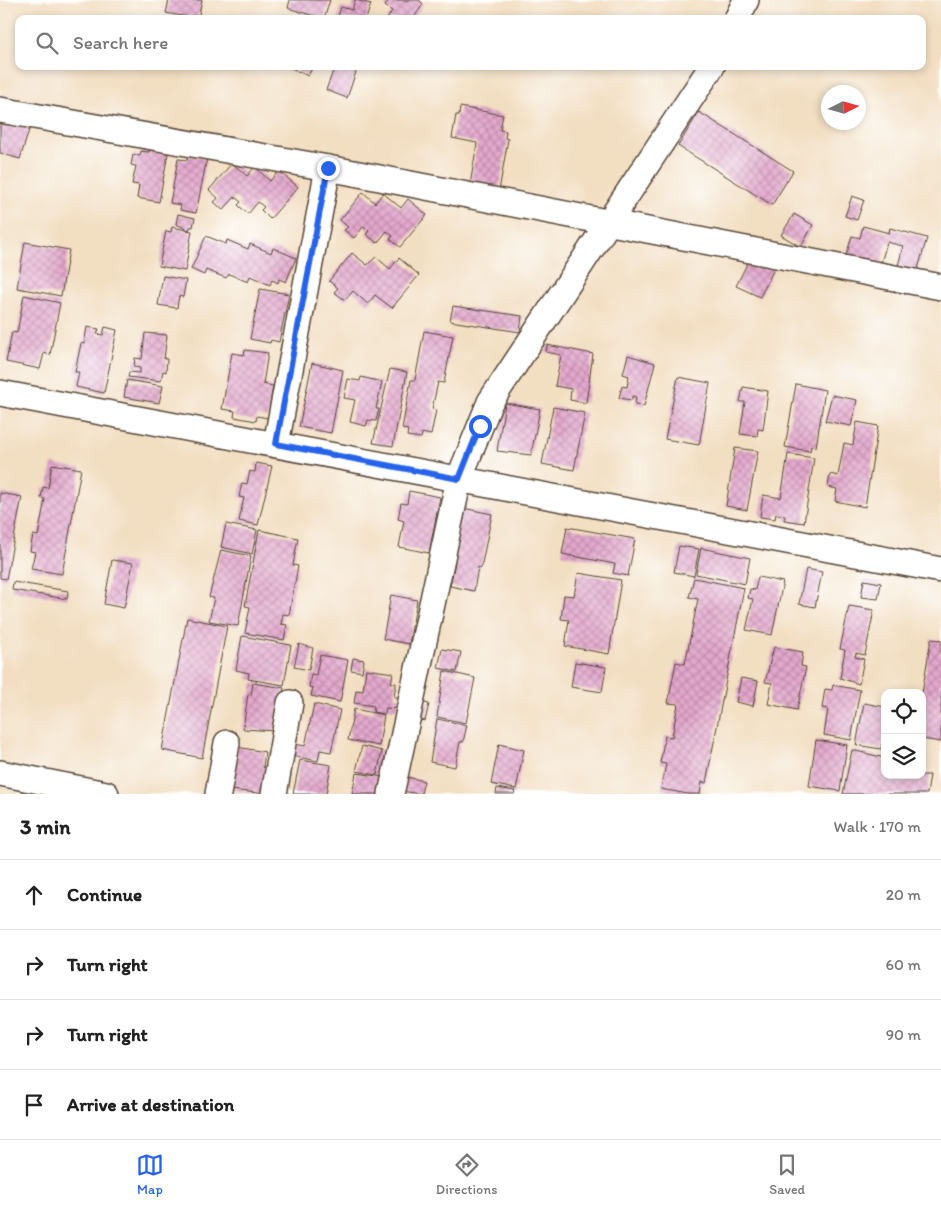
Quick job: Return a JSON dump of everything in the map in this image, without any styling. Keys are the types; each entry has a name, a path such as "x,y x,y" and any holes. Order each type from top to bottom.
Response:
{"street":[{"path":"739,15 746,0"},
{"path":"390,794 459,479 490,402 709,70"},
{"path":"0,110 328,168 941,287"},
{"path":"276,444 328,168"},
{"path":"0,393 941,570"},
{"path":"274,794 290,703"},
{"path":"218,794 227,743"},
{"path":"0,773 106,794"}],"building":[{"path":"169,0 202,0 199,15 166,13"},
{"path":"290,0 330,0 325,15 311,15 288,8"},
{"path":"355,0 371,4 367,15 338,15 341,7 352,10"},
{"path":"389,0 419,0 423,4 416,15 390,15 392,11 385,6"},
{"path":"295,70 311,70 308,76"},
{"path":"334,70 357,70 347,98 326,90"},
{"path":"460,107 503,115 500,130 506,131 505,138 508,139 499,191 470,185 477,143 452,138 456,115 459,115"},
{"path":"699,112 793,171 772,205 678,146"},
{"path":"0,118 30,127 20,159 0,153"},
{"path":"150,147 169,148 159,202 137,198 139,185 132,184 136,166 131,165 133,155 140,156 141,151 149,152"},
{"path":"188,155 207,158 196,213 180,210 181,205 170,203 178,159 187,160"},
{"path":"232,163 247,176 255,167 270,181 279,171 298,187 270,219 261,210 264,207 258,202 248,214 238,205 241,202 235,197 223,210 214,202 218,198 209,190"},
{"path":"363,192 375,203 383,193 401,208 408,199 427,215 400,247 390,239 393,236 387,231 377,243 366,234 369,231 364,226 354,238 344,230 348,227 340,220"},
{"path":"852,196 864,200 857,220 845,216"},
{"path":"178,214 195,218 193,227 190,227 189,230 176,224"},
{"path":"794,214 813,225 801,247 781,235"},
{"path":"863,226 889,233 890,228 927,238 915,279 896,274 903,246 887,242 879,270 843,266 852,236 860,238"},
{"path":"172,227 192,231 185,271 159,266 166,231 171,232"},
{"path":"206,236 226,244 227,240 248,249 250,244 271,253 273,248 296,258 286,282 279,279 278,283 272,280 270,285 250,276 248,282 229,274 226,278 206,270 204,275 191,269"},
{"path":"25,242 69,250 61,296 17,288"},
{"path":"352,253 367,265 376,257 390,269 399,258 419,275 392,308 375,295 368,304 353,291 345,300 334,292 338,288 329,281"},
{"path":"750,258 774,269 760,297 736,286"},
{"path":"163,276 186,280 183,297 179,296 177,308 158,305"},
{"path":"260,289 289,294 279,342 271,340 270,343 250,339"},
{"path":"24,295 60,303 50,355 44,353 40,369 6,362 12,332 17,333"},
{"path":"453,306 522,316 520,332 450,321"},
{"path":"87,327 99,329 97,334 103,335 105,327 117,330 104,393 76,387 79,372 75,372 81,343 84,344"},
{"path":"424,331 453,336 444,383 438,382 432,409 436,410 431,435 422,433 421,438 407,436 408,430 402,429 411,380 415,380"},
{"path":"145,333 167,335 164,359 167,359 166,372 163,371 161,381 128,377 129,372 140,373 140,368 134,367 135,358 142,359"},
{"path":"547,345 593,354 586,403 570,400 571,389 555,386 561,355 546,352"},
{"path":"245,350 268,353 263,384 273,386 268,418 257,416 256,421 234,417 235,411 222,409 232,353 244,355"},
{"path":"628,355 655,363 644,406 635,404 636,397 632,396 632,400 619,398 622,386 627,387 629,376 623,374"},
{"path":"312,363 343,370 331,433 299,427"},
{"path":"390,369 407,372 393,446 373,443"},
{"path":"361,377 382,382 376,409 379,409 376,421 368,420 366,426 350,422 355,400 344,398 348,379 360,381"},
{"path":"678,377 710,383 699,445 665,439"},
{"path":"127,380 163,386 159,403 124,397"},
{"path":"796,384 825,390 816,447 811,446 810,451 785,447"},
{"path":"743,387 768,391 763,430 758,429 757,436 740,434 745,402 740,402"},
{"path":"832,395 857,400 851,426 825,421"},
{"path":"505,403 540,409 531,455 497,451"},
{"path":"553,407 585,413 574,470 542,464"},
{"path":"857,422 878,426 865,507 835,501 837,489 828,487 830,474 838,476 844,443 853,445"},
{"path":"735,448 758,451 747,510 726,506"},
{"path":"788,454 814,458 804,523 784,520 785,516 776,514 775,519 760,517 763,495 781,498"},
{"path":"256,463 272,466 258,525 239,521 244,498 239,497 242,483 247,484 250,471 255,472"},
{"path":"52,464 81,469 62,574 31,569 35,552 30,551 33,535 38,536 45,499 41,498 43,487 48,488"},
{"path":"409,491 440,497 429,553 399,547 404,521 398,519 401,503 407,504"},
{"path":"0,493 22,497 6,579 0,578"},
{"path":"458,507 492,514 481,568 478,567 474,591 450,586 455,562 448,561"},
{"path":"226,524 257,530 252,554 221,547"},
{"path":"567,527 635,539 628,576 613,573 615,564 562,554"},
{"path":"259,530 298,538 293,565 298,566 289,615 283,614 281,624 287,625 284,640 245,633 250,607 245,606"},
{"path":"679,546 699,549 694,576 674,572"},
{"path":"701,548 750,558 745,584 696,574"},
{"path":"221,550 251,556 238,626 209,621 214,598 209,597"},
{"path":"112,560 133,563 124,608 104,604"},
{"path":"806,569 822,572 815,607 799,604"},
{"path":"578,573 621,580 609,654 565,646 569,620 561,619 564,595 574,596"},
{"path":"758,577 783,582 772,635 746,630 753,599 748,598 750,589 755,590"},
{"path":"694,578 744,588 706,783 702,782 700,794 688,794 661,789 666,764 660,763 665,736 672,737 678,704 668,703 676,662 685,664 698,599 689,597"},
{"path":"864,580 881,583 878,599 861,597"},
{"path":"13,582 68,591 67,599 12,590"},
{"path":"391,595 417,600 409,644 383,639"},
{"path":"849,606 874,610 865,655 856,653 855,657 864,659 859,684 840,678 845,650 840,649"},
{"path":"187,618 227,626 202,758 162,750"},
{"path":"242,636 291,645 284,685 248,679 249,673 236,670"},
{"path":"931,639 941,640 941,742 926,740 926,689 923,689"},
{"path":"299,644 313,648 309,670 294,667"},
{"path":"774,647 803,652 801,666 806,667 797,710 768,704 772,683 765,682"},
{"path":"442,649 461,652 457,672 438,668"},
{"path":"320,655 348,660 340,702 311,696 313,688 309,687 311,674 316,675"},
{"path":"353,658 364,660 362,672 351,670"},
{"path":"575,662 606,667 602,692 571,687"},
{"path":"366,669 393,673 391,683 396,683 394,697 400,697 398,709 386,708 385,714 373,712 374,706 354,703 356,690 363,691"},
{"path":"444,671 475,678 466,723 437,717"},
{"path":"741,678 758,681 753,706 736,702"},
{"path":"253,683 284,688 276,731 243,729 248,694 251,695"},
{"path":"833,685 860,690 851,740 824,735 828,709 822,708 825,689 832,690"},
{"path":"414,701 429,704 425,721 411,718"},
{"path":"864,703 881,706 881,749 856,745"},
{"path":"314,704 340,710 331,752 320,750 318,761 292,756 295,744 305,746"},
{"path":"354,709 384,715 379,746 348,740"},
{"path":"437,719 467,725 463,742 460,742 455,767 430,762"},
{"path":"816,740 847,745 840,791 809,786"},
{"path":"499,744 524,750 516,789 491,784"},
{"path":"362,746 382,751 377,775 356,771"},
{"path":"237,747 265,752 263,767 272,769 267,794 230,790"},
{"path":"852,750 881,757 881,779 926,779 926,775 930,775 927,794 843,794"},
{"path":"300,760 331,765 326,794 293,794"},
{"path":"356,773 384,777 381,794 352,794"},
{"path":"403,776 424,781 421,794 400,791"},
{"path":"497,788 515,791 514,794 496,794"}],"route":[{"path":"328,168 276,444 459,479 480,426"}]}
